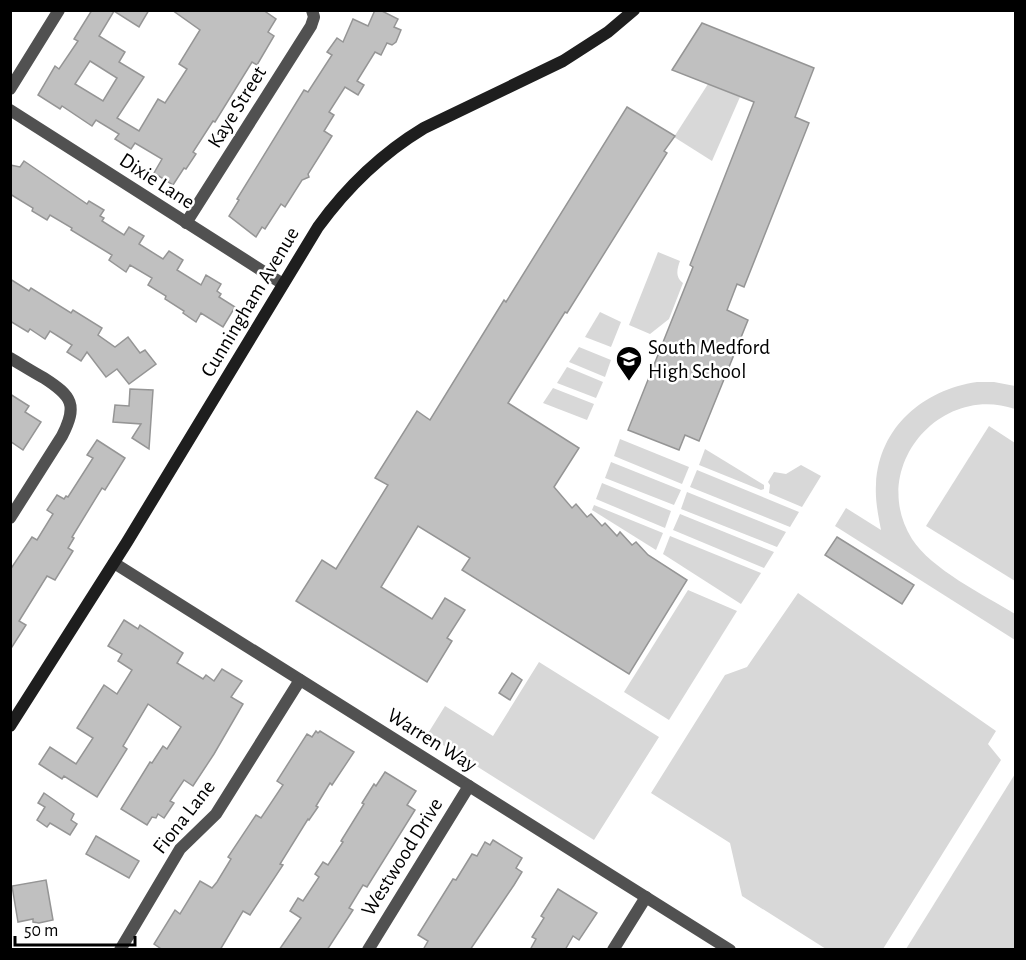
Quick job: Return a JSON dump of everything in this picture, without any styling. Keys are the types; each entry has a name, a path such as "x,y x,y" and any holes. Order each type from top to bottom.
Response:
{"main road":[{"name":"Cunningham Avenue","path":"10,726 114,563 283,284 334,206 354,182 400,142 586,48 634,10"}],"street":[{"path":"10,89 59,10"},
{"name":"Kaye Street","path":"186,223 311,26 314,16 312,10"},
{"name":"Dixie Lane","path":"10,110 283,284"},
{"path":"10,358 65,393 70,401 71,416 69,423 10,518"},
{"name":"Warren Way","path":"114,563 730,950"},
{"name":"Fiona Lane","path":"120,950 180,849 216,814 300,680"},
{"name":"Westwood Drive","path":"368,950 469,786"},
{"path":"614,950 646,897"}],"shaded area":[{"path":"708,84 740,97 712,161 674,137"},
{"path":"658,252 680,261 678,276 683,283 669,319 650,334 629,325"},
{"path":"600,312 621,322 611,347 585,337"},
{"path":"579,347 611,360 605,377 569,362"},
{"path":"567,367 603,382 596,398 557,383"},
{"path":"977,382 1015,386 1015,409 987,404 961,408 937,420 918,438 905,460 899,485 901,512 912,539 932,561 959,581 1015,614 1015,640 835,526 846,508 881,530 876,501 876,484 885,445 895,429 907,415 939,393"},
{"path":"553,388 594,404 587,420 543,403"},
{"path":"989,426 1015,443 1015,581 926,526"},
{"path":"620,439 689,467 682,484 614,456"},
{"path":"705,449 764,485 764,489 761,490 699,465"},
{"path":"611,462 681,490 674,505 605,478"},
{"path":"801,465 821,476 802,507 769,493 768,482 774,472 786,474"},
{"path":"697,470 799,512 790,527 690,487"},
{"path":"602,483 671,511 665,528 596,499"},
{"path":"687,492 786,532 777,547 681,509"},
{"path":"594,505 663,533 656,550 592,510"},
{"path":"680,514 774,552 764,568 673,530"},
{"path":"670,536 761,573 741,604 663,554"},
{"path":"688,590 737,611 669,720 624,692"},
{"path":"798,593 996,731 988,744 1001,760 883,949 826,949 742,896 730,843 651,793 725,675 747,667"},
{"path":"539,662 659,737 594,840 427,735 445,706 493,736"},
{"path":"1015,774 1015,949 906,949"}],"building":[{"path":"92,10 149,10 139,27 114,11 99,36 125,52 119,62 144,77 117,118 139,131 158,99 165,103 187,69 179,64 200,30 172,10 263,10 276,19 268,32 274,36 257,65 252,62 215,122 213,121 193,152 196,154 173,185 154,173 162,159 135,143 131,149 115,139 119,134 96,120 92,126 62,106 60,109 38,95 55,66 59,69 78,41 74,39","holes":["90,61 117,78 103,101 75,84"]},
{"path":"375,10 380,10 398,19 394,27 401,30 396,42 392,45 387,43 381,55 375,52 357,81 364,85 358,95 345,87 329,112 334,115 324,131 332,136 308,174 309,177 302,180 285,207 281,204 265,229 262,227 256,237 229,216 239,200 237,199 304,90 308,92 332,55 327,52 337,38 343,42 353,19 368,26"},
{"path":"702,23 814,68 795,117 809,123 744,287 737,284 727,310 748,320 699,441 685,435 679,450 628,430 693,267 690,265 754,102 672,70"},
{"path":"627,107 675,136 664,151 667,153 567,313 565,312 508,403 579,448 554,487 572,508 576,504 587,517 591,514 602,526 605,523 617,536 620,532 632,545 636,542 648,555 687,580 629,674 462,570 470,558 418,526 381,587 432,619 445,598 465,610 447,638 452,641 427,682 296,601 322,560 336,569 388,485 375,478 417,411 430,420"},
{"path":"24,161 87,204 89,201 104,210 100,216 104,218 102,221 124,235 129,227 144,236 139,244 163,259 169,251 183,260 177,270 201,285 206,275 221,284 217,291 221,294 219,297 235,307 223,327 201,313 196,322 165,299 166,296 148,285 152,278 130,265 126,272 109,260 112,255 71,230 72,228 50,215 47,220 10,194 10,165 20,167"},
{"path":"10,279 29,291 31,288 71,313 73,310 102,328 98,335 115,347 128,337 140,353 145,350 156,364 129,384 117,369 106,377 87,352 81,361 67,352 72,345 50,331 45,339 30,329 28,332 10,321"},
{"path":"130,389 153,390 149,449 132,438 141,424 113,422 115,405 129,406"},
{"path":"10,394 29,406 25,412 41,422 23,450 10,441"},
{"path":"97,440 125,458 105,490 102,488 72,537 74,538 68,548 73,551 55,580 47,576 19,621 26,625 10,650 10,570 32,537 37,540 53,514 47,510 57,495 64,499 68,497 93,458 87,455"},
{"path":"837,537 914,585 902,604 825,555"},
{"path":"124,620 138,629 140,625 183,653 177,663 203,679 206,675 214,681 222,669 242,681 231,697 243,704 193,786 184,780 170,801 174,803 164,818 158,814 156,818 152,817 147,825 121,809 150,762 152,763 163,746 167,749 181,727 148,704 123,746 127,749 97,797 64,776 62,779 39,764 50,747 76,764 93,738 77,728 104,685 117,694 132,670 118,661 122,654 108,646"},
{"path":"512,673 522,680 510,700 499,693"},
{"path":"316,731 318,733 320,731 354,752 332,785 330,783 316,806 318,807 280,864 283,865 250,915 243,911 220,950 163,950 154,944 175,910 180,914 200,881 212,888 217,882 231,859 228,857 256,815 261,818 283,785 277,781 307,734 312,737"},
{"path":"385,772 416,791 407,805 415,810 367,887 363,885 349,908 353,910 327,950 279,950 301,918 290,911 298,898 303,901 319,877 315,874 323,862 328,865 364,804 362,803"},
{"path":"44,793 74,814 71,820 77,824 70,835 50,823 47,827 37,820 45,807 38,803"},
{"path":"96,836 139,861 129,878 86,854"},
{"path":"493,840 522,858 516,868 522,872 514,885 470,950 423,950 428,941 418,935 453,879 456,880 472,854 477,856 485,842 490,845"},
{"path":"46,880 53,920 39,923 33,922 33,919 18,922 12,886"},
{"path":"558,889 597,913 579,940 573,936 565,950 530,950 536,939 532,937 544,918 541,916"}],"place":[{"name":"South Medford High School","path":"629,382"}]}
